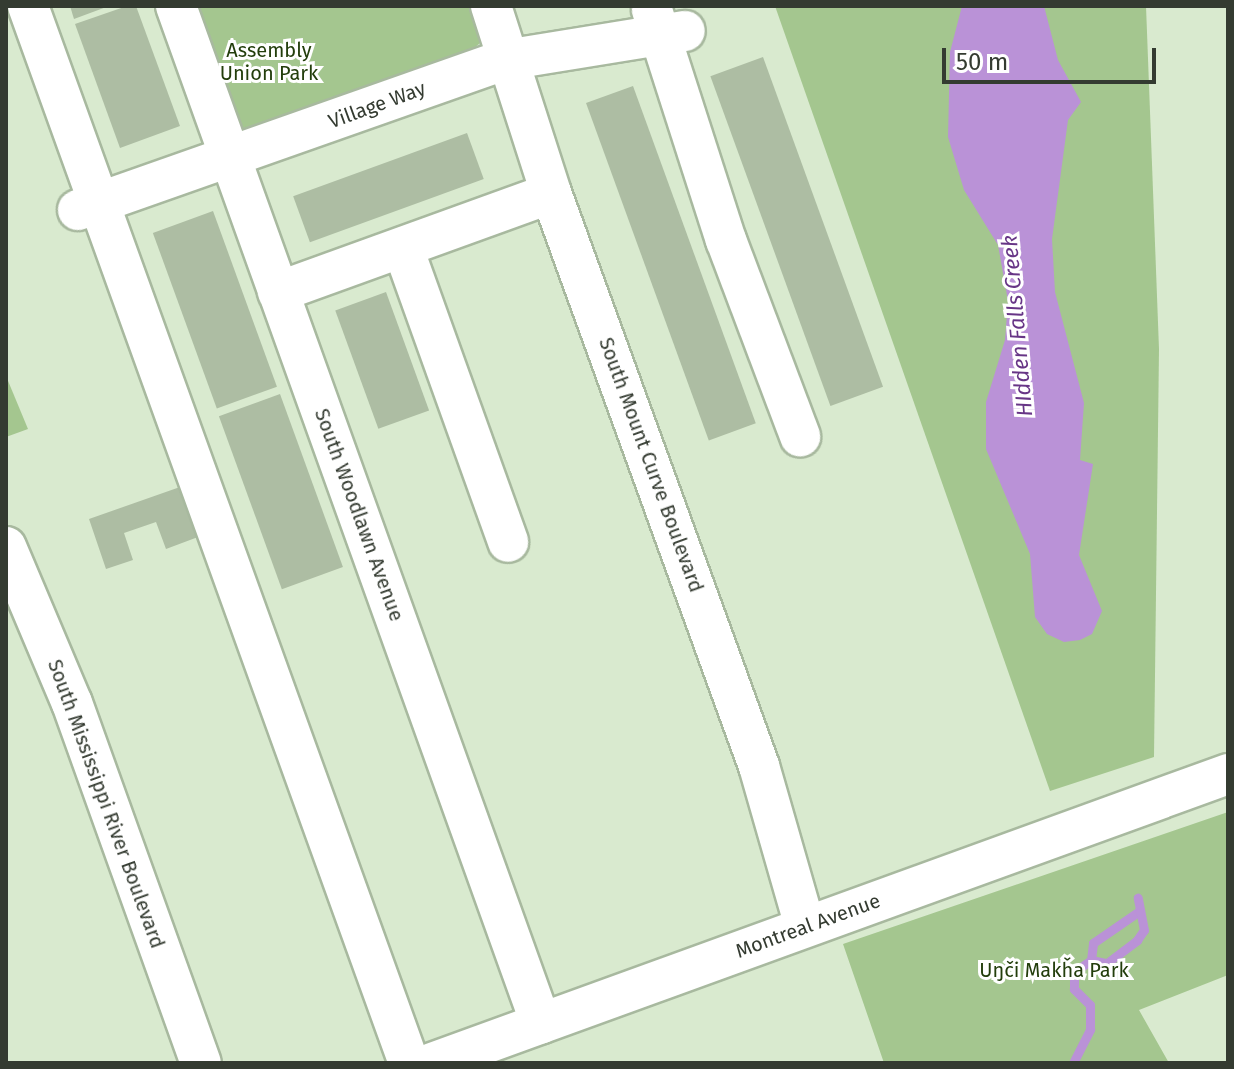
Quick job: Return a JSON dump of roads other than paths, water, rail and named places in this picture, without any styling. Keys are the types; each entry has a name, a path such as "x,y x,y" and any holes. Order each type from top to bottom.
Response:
{"street":[{"path":"28,6 88,207 409,1063"},
{"name":"South Woodlawn Avenue","path":"176,6 541,1024"},
{"name":"South Mount Curve Boulevard","path":"491,6 505,60 551,193 759,766 805,926"},
{"path":"665,23 726,240 800,436"},
{"name":"Village Way","path":"88,207 505,60 665,23"},
{"path":"278,292 551,193"},
{"path":"403,248 508,542"},
{"name":"South Mississippi River Boulevard","path":"6,547 72,703 201,1063"},
{"name":"Montreal Avenue","path":"432,1063 1228,774"},
{"name":"Montreal Avenue","path":"1185,791 1228,783"}],"water":[{"path":"962,6 1044,6 1058,60 1081,102 1068,120 1052,239 1055,292 1084,403 1080,460 1093,464 1079,555 1102,611 1092,634 1080,640 1064,642 1047,634 1035,617 1030,554 986,449 986,402 1005,340 1008,301 998,245 964,190 948,137 950,52"}],"waterway":[{"name":"HIdden Falls Creek","path":"1073,1063 1090,1029 1090,1005 1074,989 1074,972 1091,960 1107,963 1137,940 1144,930 1138,898"},
{"path":"1091,960 1093,943 1138,912"}],"park label":[{"name":"Assembly Union Park","path":"269,62"},
{"name":"Uŋči Makȟa Park","path":"1054,970"}]}
